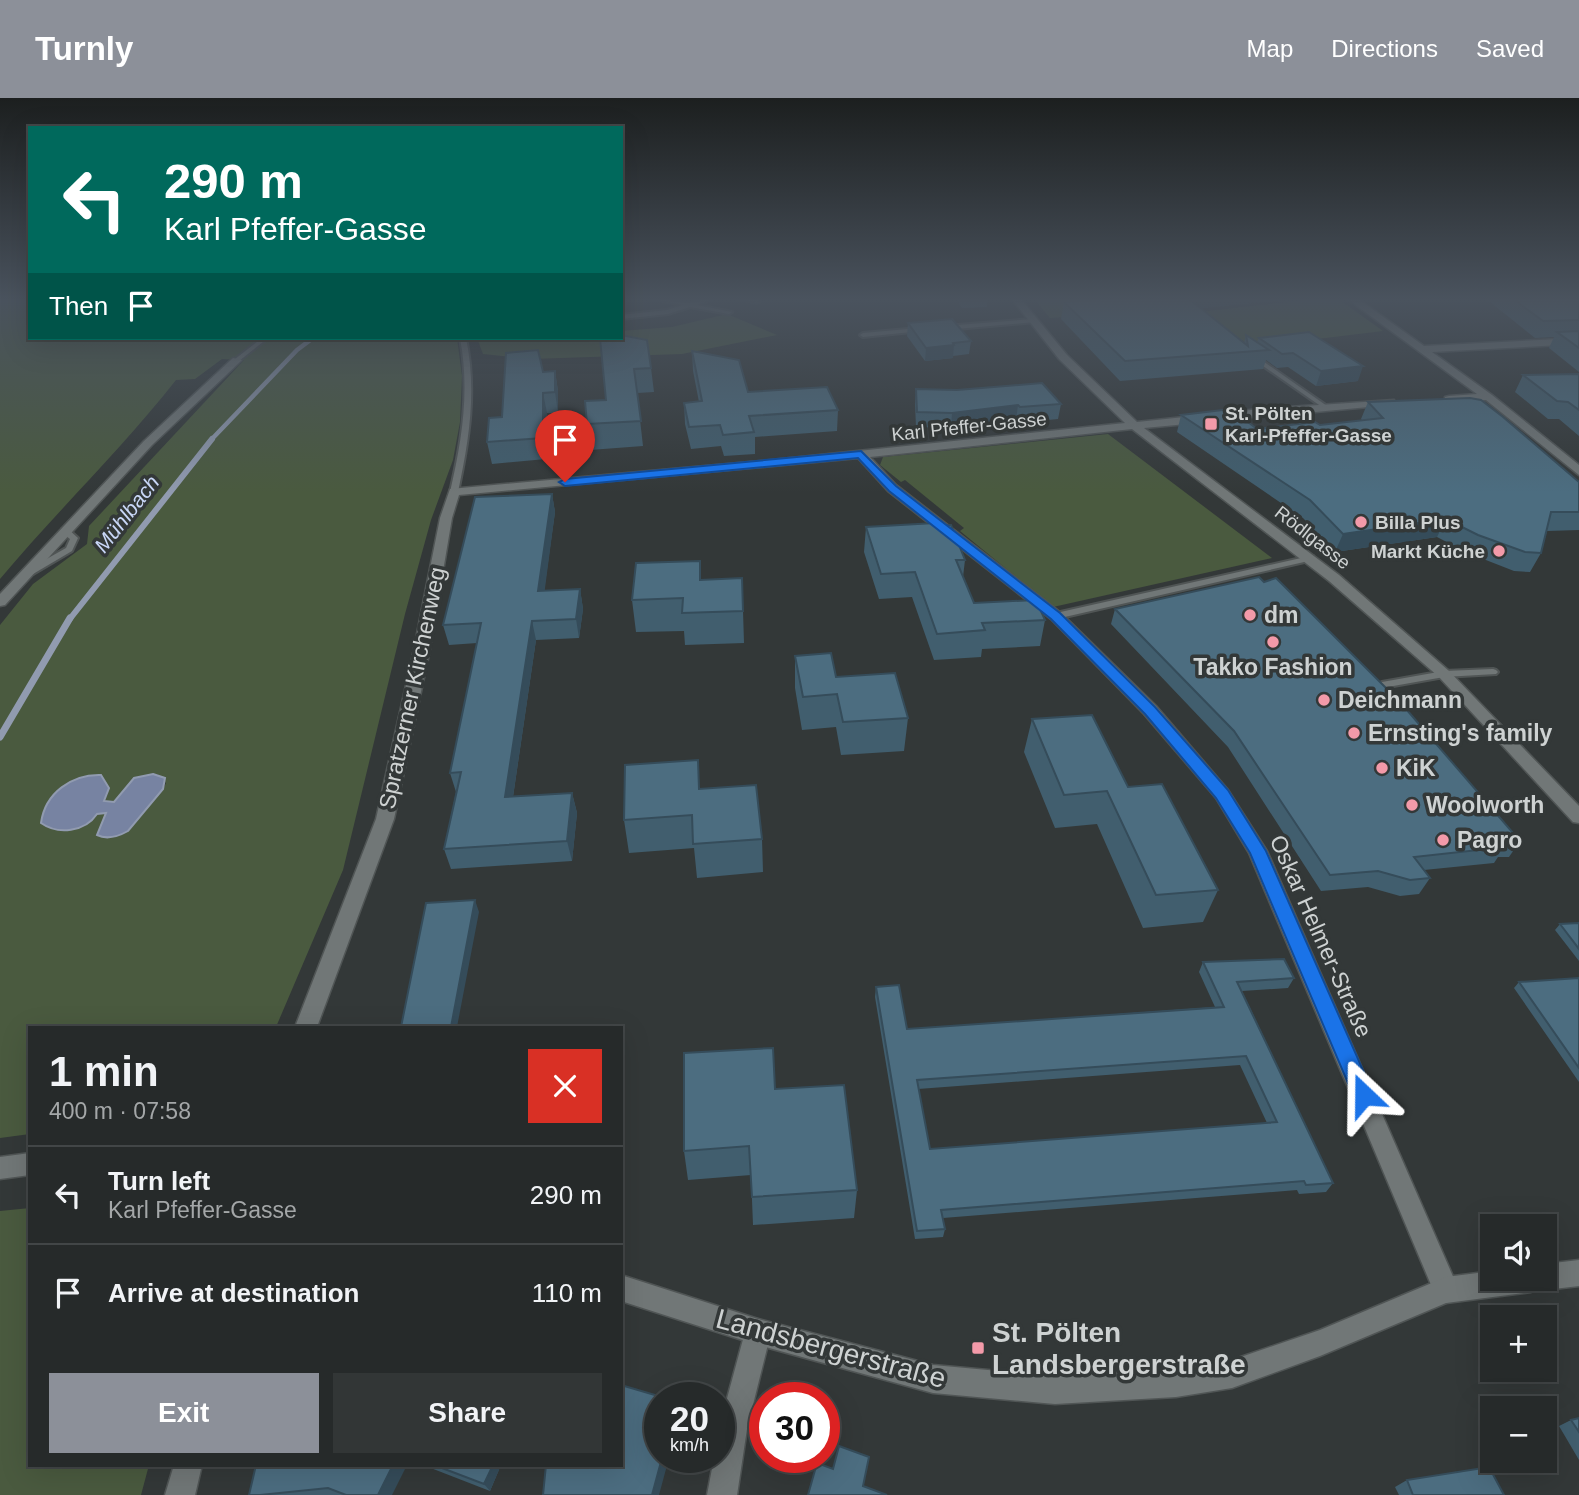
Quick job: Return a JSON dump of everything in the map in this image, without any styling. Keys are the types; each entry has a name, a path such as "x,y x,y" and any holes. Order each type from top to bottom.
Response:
{"street":[{"path":"0,602 148,443 234,363"},
{"name":"Rödlgasse","path":"1069,363 1135,426 1310,558 1444,674 1579,817"},
{"path":"1442,363 1579,471"},
{"path":"1438,400 1488,397"},
{"name":"Karl Pfeffer-Gasse","path":"454,492 861,454 1324,406 1401,402"},
{"name":"Oskar Helmer-Straße","path":"861,454 892,488 1056,616 1150,710 1222,794 1247,831 1332,1020 1446,1290"},
{"name":"Spratzerner Kirchenweg","path":"306,1026 385,819 446,518 454,492"},
{"path":"0,1168 28,1164"},
{"path":"1557,1276 1579,1273"},
{"name":"Landsbergerstraße","path":"623,1289 758,1332 933,1379 1055,1390 1149,1385 1232,1374 1320,1343 1446,1290 1480,1286"},
{"path":"722,1495 733,1429 758,1332"},
{"path":"180,1495 187,1467"}],"lane":[{"name":"Spratzerner Kirchenweg","path":"454,492 468,428 469,363"},
{"path":"1263,363 1324,406"},
{"path":"1527,439 1543,442"},
{"path":"1056,616 1310,558"},
{"path":"1382,685 1444,674 1493,672"}],"green space":[{"path":"0,363 216,363 195,379 176,380 0,579"},
{"path":"241,363 460,363 460,422 453,460 431,520 405,614 343,870 276,1026 28,1026 28,1134 0,1138 0,625 33,584 87,544 89,526","holes":["157,774 166,783 128,831 121,834 109,837 97,835 106,813 97,814 86,825 71,830 55,829 41,823 54,794 80,778 101,775 108,793 104,801 114,802 134,778"]},
{"path":"1108,434 1272,558 1053,607 960,531 964,528 905,480 901,482 880,465 883,457"},
{"path":"28,1208 28,1467 148,1467 141,1495 0,1495 0,1211"}],"water":[{"path":"153,774 165,778 163,789 124,833 109,837 97,835 106,813 97,814 86,825 71,830 55,829 41,823 54,794 70,782 101,775 109,788 104,801 114,802 134,778"}],"building":[{"path":"505,363 541,363 543,372 555,371 555,392 543,393 543,438 487,442 489,418 502,417"},
{"path":"602,363 650,363 651,368 634,369 641,421 587,424 585,401 606,400"},
{"path":"694,363 740,363 748,392 827,387 838,410 749,416 754,432 723,435 720,425 689,427 684,403 702,401"},
{"path":"1309,363 1359,363 1363,366 1321,371"},
{"path":"1579,374 1579,410 1568,402 1557,401 1523,375"},
{"path":"1042,383 1061,404 1018,405 952,413 917,412 916,389 957,390"},
{"path":"1470,398 1481,400 1579,482 1579,512 1551,512 1541,553 1525,552 1478,535 1446,519 1343,534 1310,500 1181,415 1231,409 1257,429 1383,418 1368,402"},
{"path":"552,494 538,591 580,589 576,619 532,621 505,797 572,793 567,841 444,849 461,772 450,773 481,623 443,625 475,497"},
{"path":"935,523 936,526 951,525 965,560 956,560 974,603 1036,600 1045,620 982,623 985,630 937,634 915,572 881,574 866,527"},
{"path":"700,561 700,580 742,578 743,611 682,613 683,598 632,600 636,563"},
{"path":"1259,577 1264,582 1276,578 1400,702 1520,841 1501,841 1506,847 1414,857 1430,878 1410,880 1378,871 1330,875 1234,731 1115,609"},
{"path":"831,653 836,677 895,673 908,718 843,722 837,694 803,697 795,656"},
{"path":"1092,715 1128,787 1162,784 1218,890 1156,895 1107,791 1064,795 1032,719"},
{"path":"698,760 699,789 756,785 762,839 693,844 692,815 624,820 625,765"},
{"path":"475,900 451,1026 401,1026 426,903"},
{"path":"1579,923 1579,949 1560,924"},
{"path":"1284,959 1294,978 1237,982 1333,1183 1306,1185 1304,1181 941,1210 945,1229 917,1231 876,987 899,985 907,1029 1224,1007 1203,962","holes":["1246,1056 1277,1122 930,1149 917,1080"]},
{"path":"1579,978 1579,1068 1519,982"},
{"path":"773,1048 775,1089 844,1085 857,1190 752,1197 749,1146 684,1151 684,1053"},
{"path":"623,1386 644,1392 644,1473 658,1473 652,1495 543,1495 546,1467 623,1467"},
{"path":"1579,1418 1579,1432 1571,1420"},
{"path":"840,1446 869,1457 863,1486 887,1495 808,1495 814,1473 840,1473"},
{"path":"256,1467 392,1467 378,1495 346,1495 328,1488 249,1495"},
{"path":"439,1467 492,1467 484,1484"},
{"path":"1480,1468 1480,1473 1492,1473 1504,1495 1413,1495 1407,1480"}],"waterway":[{"name":"Mühlbach","path":"210,441 284,363"},
{"name":"Mühlbach","path":"69,620 212,439"},
{"name":"Mühlbach","path":"0,737 70,618"}],"place":[{"name":"St. Pölten Karl-Pfeffer-Gasse","path":"1211,424"},
{"name":"Billa Plus","path":"1361,522"},
{"name":"Markt Küche","path":"1499,551"},
{"name":"dm","path":"1250,615"},
{"name":"Takko Fashion","path":"1273,642"},
{"name":"Deichmann","path":"1324,700"},
{"name":"Ernsting's family","path":"1354,733"},
{"name":"KiK","path":"1382,768"},
{"name":"Woolworth","path":"1412,805"},
{"name":"Pagro","path":"1443,840"},
{"name":"St. Pölten Landsbergerstraße","path":"978,1348"}],"route":[{"path":"565,482 861,454 892,488 1056,616 1150,710 1222,794 1258,851 1364,1095"}]}
